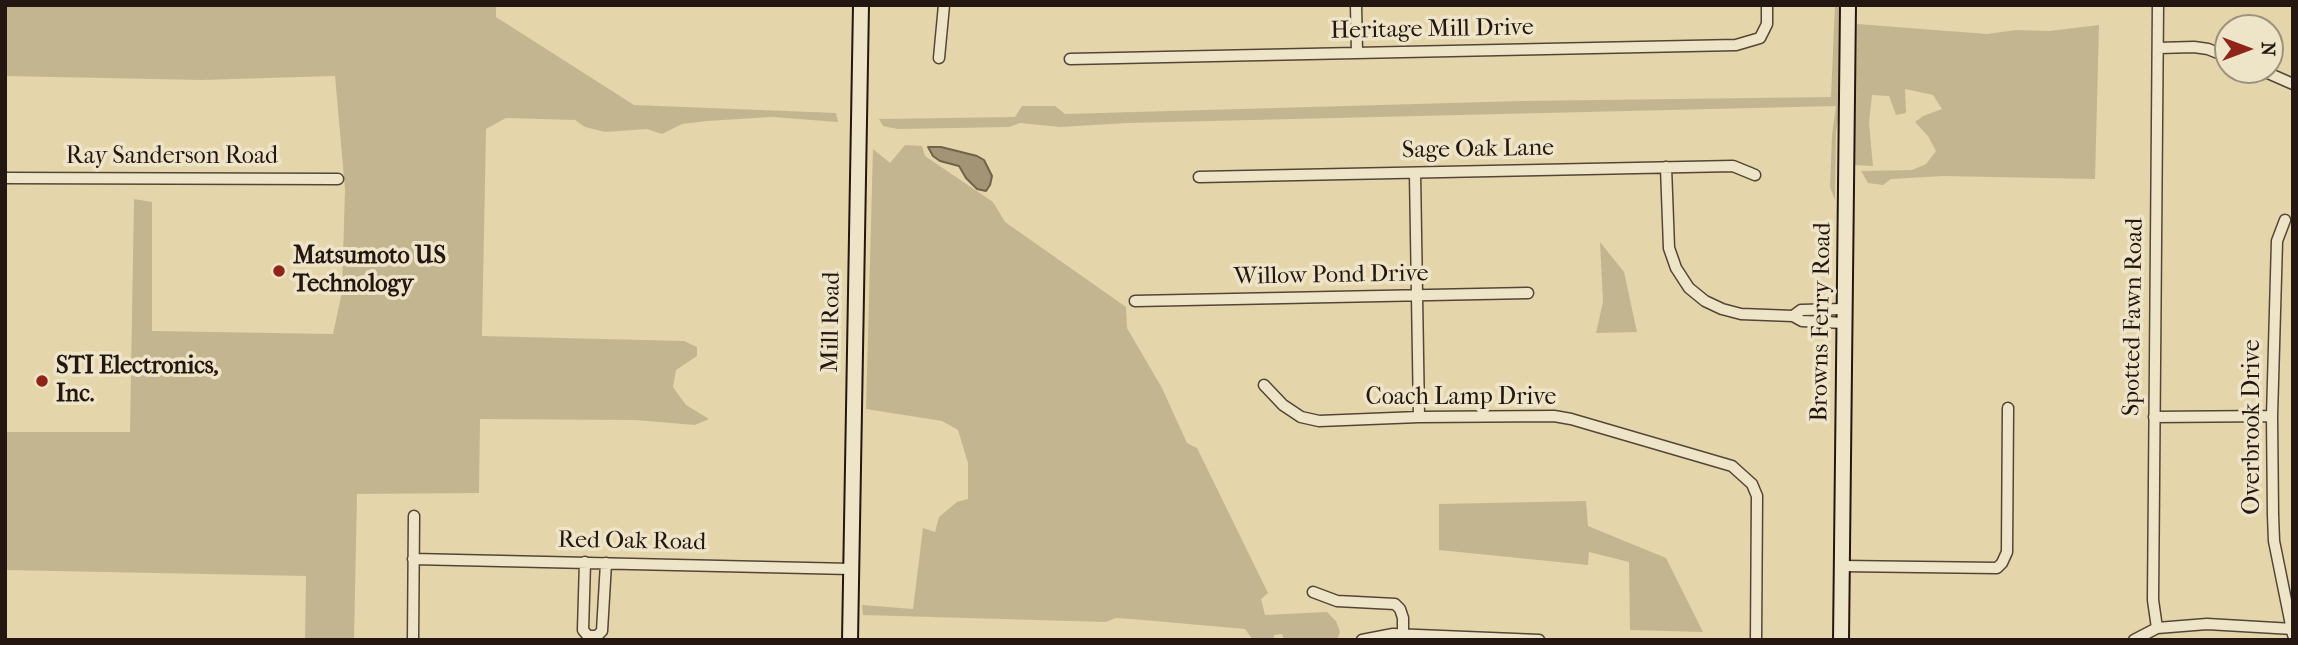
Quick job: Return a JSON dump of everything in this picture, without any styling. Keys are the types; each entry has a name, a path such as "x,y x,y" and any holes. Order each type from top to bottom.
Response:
{"street":[{"name":"Mill Road","path":"850,640 861,5"},
{"path":"939,58 944,5"},
{"path":"1356,5 1357,52"},
{"name":"Heritage Mill Drive","path":"1070,59 1736,46 1759,38 1767,24 1767,5"},
{"name":"Browns Ferry Road","path":"1841,640 1847,5"},
{"name":"Spotted Fawn Road","path":"2157,628 2153,600 2158,5"},
{"path":"2158,48 2194,47 2214,51"},
{"name":"Sage Oak Lane","path":"1199,177 1733,166 1755,175"},
{"path":"1666,167 1669,248 1676,268 1689,288 1705,301 1741,314 1793,316 1801,310 1844,316"},
{"path":"1415,173 1419,417"},
{"name":"Ray Sanderson Road","path":"5,178 338,179"},
{"name":"Overbrook Drive","path":"2286,220 2277,241 2272,416 2274,541 2292,631"},
{"name":"Willow Pond Drive","path":"1135,301 1528,293"},
{"name":"Coach Lamp Drive","path":"1264,385 1283,405 1301,416 1319,421 1554,416 1732,466 1752,484 1757,496 1756,640"},
{"path":"1842,566 1997,568 2007,552 2008,408"},
{"path":"2154,417 2272,416"},
{"path":"413,640 414,516"},
{"name":"Red Oak Road","path":"413,559 851,569"},
{"path":"585,562 583,630 588,636 597,636 603,631 606,563"},
{"path":"1313,592 1337,601 1395,604 1403,618 1403,634"},
{"path":"2134,640 2157,628 2207,624 2292,631"},
{"path":"1362,640 1403,634 1539,640"}],"shaded area":[{"path":"5,5 496,5 496,17 634,105 836,113 838,122 772,117 707,121 682,124 662,134 647,129 605,132 585,127 575,120 506,118 486,129 482,336 684,341 697,347 697,356 676,370 673,387 686,405 709,419 695,425 635,420 480,419 479,493 357,494 354,640 305,640 306,576 5,570 5,432 130,432 134,199 152,202 152,331 333,334 342,292 345,189 335,76 201,80 5,76"},
{"path":"1835,5 1842,5 1835,200 1830,187 1836,106 1127,123 1060,127 1020,123 1009,127 898,129 883,126 879,119 1015,117 1022,106 1055,106 1065,114 1521,101 1831,97"},
{"path":"1857,24 1987,34 2099,25 2095,179 1944,176 1891,179 1883,185 1868,183 1861,171 1912,170 1926,164 1936,151 1928,136 1915,122 1942,109 1933,95 1905,89 1906,113 1896,115 1889,96 1872,95 1869,123 1873,166 1854,165"},
{"path":"905,145 922,146 925,156 993,202 1005,222 1126,307 1127,328 1162,388 1187,443 1197,448 1268,593 1261,599 1265,615 1327,612 1336,621 1340,632 1337,640 1284,640 1282,634 1274,635 1274,640 1253,640 1245,629 1116,618 1106,622 863,615 862,605 913,609 923,528 935,532 939,517 957,502 968,499 968,463 958,430 942,421 866,409 873,149 890,163"},
{"path":"928,147 941,147 984,160 992,176 986,191 977,189 959,166 940,161 933,156"},
{"path":"1600,242 1624,272 1637,332 1596,333 1603,302"},
{"path":"1586,501 1588,526 1666,558 1703,632 1630,630 1629,562 1589,552 1588,565 1439,550 1439,504"}],"place":[{"name":"Matsumoto US Technology","path":"279,271"},
{"name":"STI Electronics, Inc.","path":"42,381"}]}
